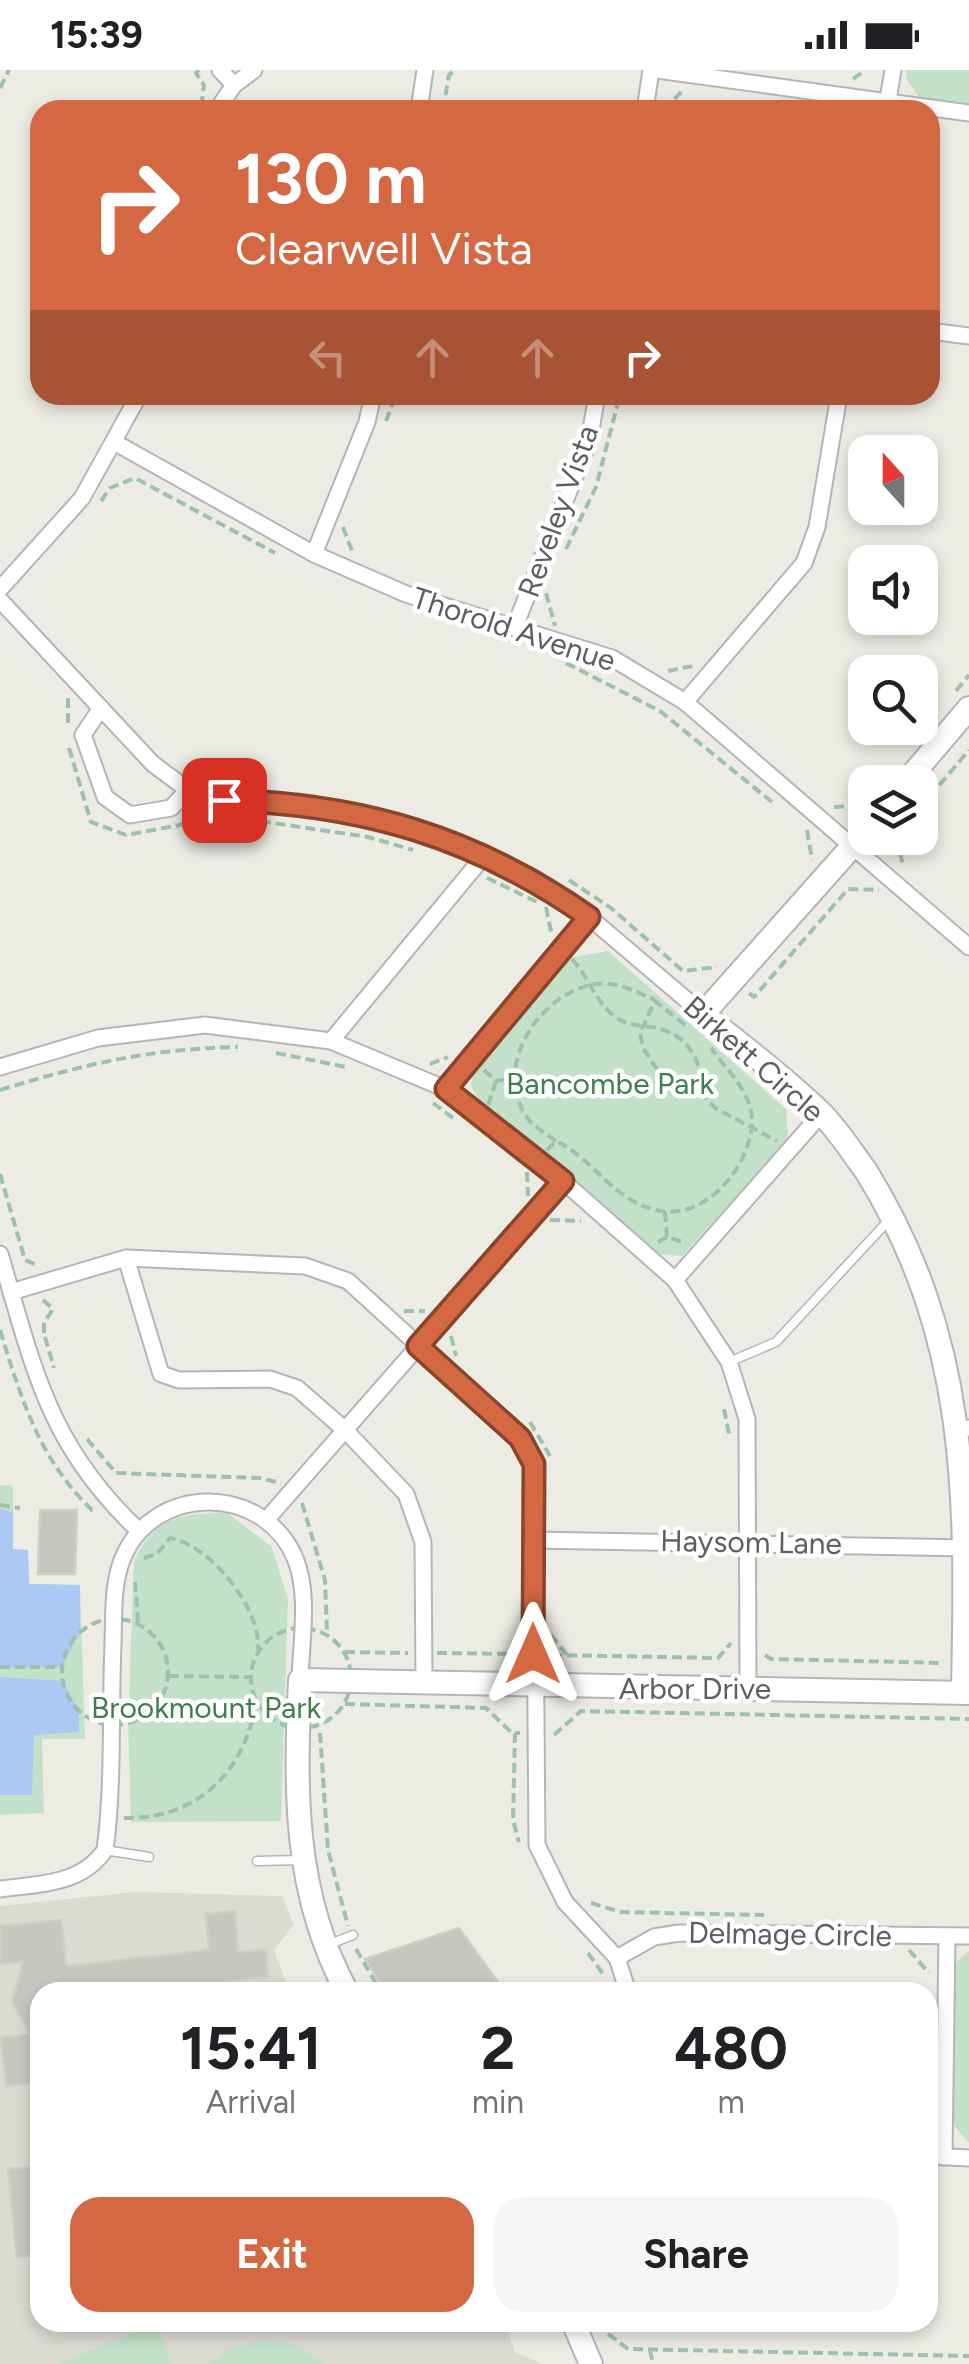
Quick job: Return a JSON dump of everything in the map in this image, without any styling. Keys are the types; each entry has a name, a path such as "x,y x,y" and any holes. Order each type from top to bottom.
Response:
{"street":[{"path":"220,70 234,85"},
{"path":"224,100 234,85 254,70"},
{"path":"420,100 425,70"},
{"path":"647,100 654,70 770,77 888,100 893,70"},
{"path":"940,108 969,113"},
{"path":"940,332 969,336"},
{"path":"0,589 82,498 134,405"},
{"path":"314,554 369,405"},
{"name":"Reveley Vista","path":"515,626 589,442 595,405"},
{"path":"685,702 804,563 817,527 837,405"},
{"name":"Thorold Avenue","path":"114,442 314,554 406,594 612,658 685,702 848,829"},
{"name":"Birkett Circle","path":"0,600 153,764 188,790 224,800 284,801 380,818 534,878 551,900 589,917 696,1020 822,1113 897,1210 926,1260 954,1345 968,1428 966,1693"},
{"path":"100,708 83,735 105,796 130,814 171,808 188,790"},
{"path":"920,765 969,708"},
{"path":"696,1020 848,850"},
{"name":"Thorold Avenue","path":"873,855 892,878 969,947"},
{"path":"331,1041 484,856"},
{"path":"446,1089 589,917"},
{"path":"0,1067 98,1038 205,1026 331,1041 446,1089 563,1181 675,1280 729,1362 747,1419 748,1688"},
{"path":"675,1280 822,1113"},
{"path":"268,1519 563,1181"},
{"path":"0,1254 40,1391 60,1436 84,1473 139,1530"},
{"path":"126,1258 160,1374 180,1380 270,1379 296,1388 345,1430 406,1494 424,1542 424,1683"},
{"path":"11,1292 126,1258 305,1266 348,1280 520,1438 534,1464 534,1822 543,1862 565,1902 617,1958 625,1982"},
{"path":"0,1889 75,1876 94,1867 105,1850 116,1585 124,1556 139,1530 164,1512 210,1501 240,1506 268,1519 286,1542 302,1581 301,1860 323,1950 341,1982"},
{"name":"Haysom Lane","path":"533,1540 748,1540 968,1548"},
{"name":"Arbor Drive","path":"300,1680 533,1688 966,1693"},
{"name":"Delmage Circle","path":"617,1958 654,1938 679,1933 969,1936"},
{"path":"938,2116 947,1936"},
{"path":"938,2156 969,2158"},
{"path":"577,2332 591,2364"}],"lane":[{"path":"729,1362 776,1342 897,1210"},
{"path":"105,1850 149,1857"},
{"path":"257,1861 301,1860"},
{"path":"323,1950 352,1936"}],"path":[{"path":"0,88 9,70"},
{"path":"199,70 196,73 204,84 202,100"},
{"path":"445,100 449,75 454,70"},
{"path":"857,76 866,70"},
{"path":"562,556 596,487 617,405"},
{"path":"545,590 558,622 550,637"},
{"path":"638,698 659,666 665,671 692,667 704,653"},
{"path":"558,659 660,711 774,803"},
{"path":"938,787 969,750"},
{"path":"804,828 813,862"},
{"path":"551,900 564,877 611,908 683,972 719,967 754,997 848,889 880,890 903,866 901,855"},
{"path":"561,950 612,1014 666,1030 689,1046 715,1108 752,1125 789,1150"},
{"path":"696,1020 618,986 591,986 547,1006 536,1016 522,1044 516,1078 524,1114 575,1150 625,1198 666,1212 708,1201 738,1167 752,1125 742,1088 708,1045"},
{"path":"654,1001 642,1026 643,1048 660,1074 685,1081 706,1094"},
{"path":"0,1090 78,1066 163,1049 250,1047"},
{"path":"267,1051 350,1068"},
{"path":"470,1058 496,1081 516,1078"},
{"path":"429,1101 456,1120"},
{"path":"519,1208 528,1198 526,1174 556,1140"},
{"path":"666,1212 667,1237"},
{"path":"644,1252 667,1237 682,1241 698,1254"},
{"path":"45,1336 58,1380"},
{"path":"84,1434 116,1473 277,1480 307,1510 325,1580 326,1634"},
{"path":"0,1505 20,1508"},
{"path":"138,1560 157,1554 170,1538 201,1553 246,1606 259,1644 257,1654"},
{"path":"134,1567 138,1623"},
{"path":"726,1650 748,1650 772,1659 964,1664"},
{"path":"0,1666 62,1666"},
{"path":"168,1676 251,1677"},
{"path":"124,1819 156,1816 190,1806 217,1788 248,1736 255,1698"},
{"path":"345,1704 486,1708 512,1733 557,1735 582,1711 969,1718"},
{"path":"320,1725 328,1850 352,1936 375,1982"},
{"path":"910,1944 909,1951 929,1973 928,1982"},
{"path":"606,2332 628,2349 969,2356"},
{"path":"650,2350 654,2364"}],"shaded area":[{"path":"135,1892 282,1896 294,1924 274,1950 286,1982 30,1982 30,2332 508,2332 515,2352 542,2364 0,2364 0,1906"}],"green space":[{"path":"906,70 969,70 969,107 921,100 907,80"},
{"name":"Bancombe Park","path":"608,951 786,1109 788,1140 682,1256 658,1254 480,1102 471,1086 474,1067 568,958"},
{"path":"0,1485 13,1486 13,1549 28,1550 29,1584 80,1585 85,1739 42,1739 44,1813 0,1815"},
{"name":"Brookmount Park","path":"226,1512 271,1546 288,1598 281,1821 131,1822 128,1724 134,1561 151,1534 171,1520"},
{"path":"969,1951 969,2143 952,2123 952,1975 958,1960"},
{"path":"136,2332 159,2332 172,2364 58,2364"},
{"path":"262,2341 292,2344 326,2364 208,2364 232,2348"}],"water":[{"path":"0,1508 13,1513 13,1549 28,1550 29,1584 80,1585 80,1632 62,1667 0,1668"},
{"path":"0,1677 63,1681 79,1711 79,1732 34,1735 32,1795 0,1795"}],"building":[{"path":"40,1510 77,1510 75,1574 38,1574"},
{"path":"235,1911 238,1952 266,1950 268,1976 223,1982 30,1982 30,2034 12,2002 23,1962 0,1964 0,1926 61,1920 66,1966 209,1950 206,1914"},
{"path":"459,1928 498,1982 380,1982 365,1959"},
{"path":"30,2034 30,2083 6,2086 1,2037"},
{"path":"30,2167 30,2256 17,2257 8,2169"}],"route":[{"path":"224,800 284,801 380,818 534,878 589,917 446,1089 563,1181 418,1346 520,1438 534,1464 533,1654"}]}
